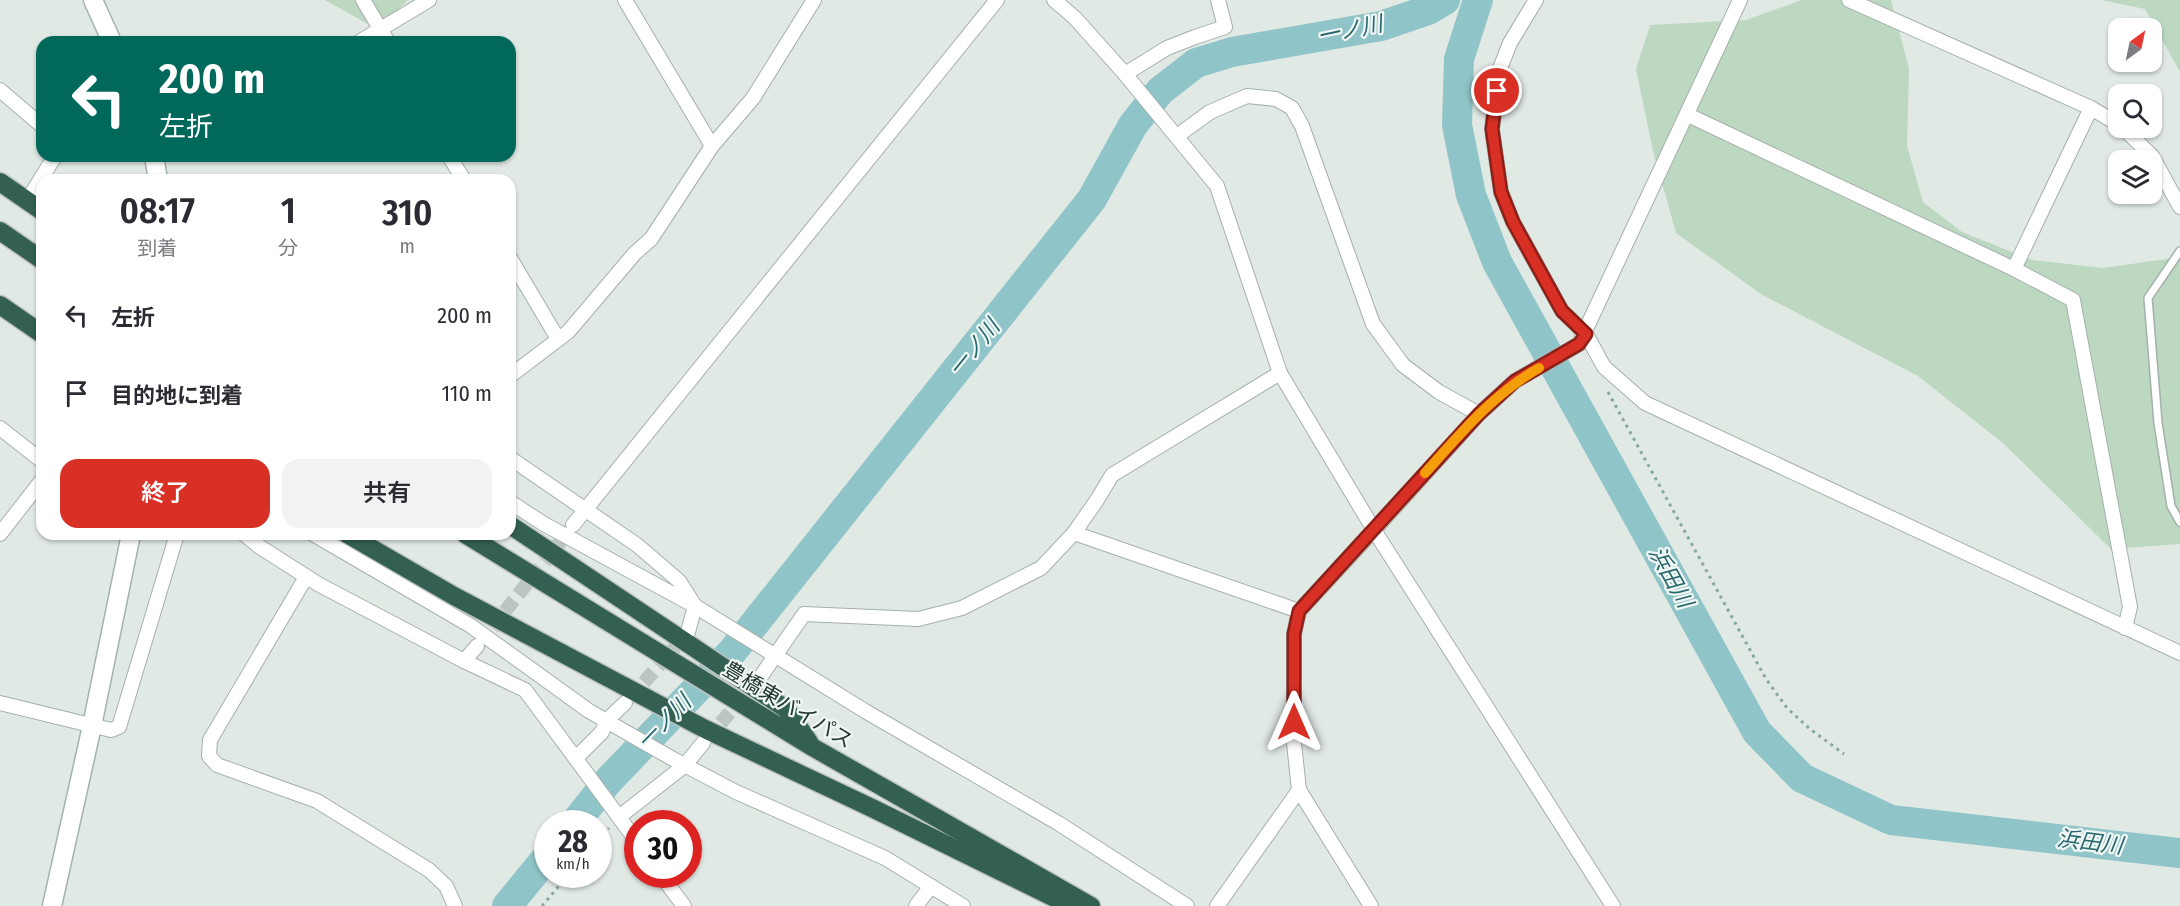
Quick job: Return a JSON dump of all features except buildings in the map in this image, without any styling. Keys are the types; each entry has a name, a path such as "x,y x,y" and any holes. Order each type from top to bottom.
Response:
{"highway":[{"path":"0,182 36,208"},
{"path":"0,231 36,256"},
{"path":"2,311 36,331"},
{"path":"516,529 753,681 786,709 814,748"},
{"path":"358,540 454,596 644,697 704,736 874,809 1071,906"},
{"name":"豊橋東バイパス","path":"475,540 814,748 1091,906"}],"street":[{"path":"93,0 109,36"},
{"path":"363,0 385,36"},
{"path":"369,36 429,0"},
{"path":"625,0 712,146"},
{"path":"516,371 568,332 635,253 651,238 712,146 753,98 814,0"},
{"path":"573,525 997,0"},
{"path":"1054,0 1075,18 1127,75 1217,186 1280,374 1374,530 1613,906"},
{"path":"1127,75 1167,48 1225,27 1218,0"},
{"path":"1536,0 1510,43 1499,72 1492,129 1501,192 1513,222 1562,311 1604,367 1645,403 2180,653"},
{"path":"1371,906 1299,790 1294,722 1294,634 1299,611 1479,414 1515,381 1582,339 1740,0"},
{"path":"1849,0 2091,108 2108,118"},
{"path":"0,90 36,121"},
{"path":"1173,131 1247,96 1276,99 1292,108 1302,126 1372,324 1403,365 1439,392 1479,414"},
{"path":"2014,269 2091,108"},
{"path":"1688,115 2014,269 2073,300 2130,607 2125,628"},
{"path":"2133,138 2152,156 2180,207"},
{"path":"27,201 36,187"},
{"path":"516,268 558,339"},
{"path":"753,681 771,653 804,614 918,619 962,608 1041,567 1074,533 1098,500 1112,475 1280,374"},
{"path":"0,428 36,456"},
{"path":"516,462 637,544 679,581 695,606 688,638"},
{"path":"0,534 36,488"},
{"path":"516,506 544,524 695,606 1059,824 1187,906"},
{"path":"1074,533 1299,611"},
{"path":"52,906 130,540"},
{"path":"0,703 111,730 118,727 175,540"},
{"path":"251,540 306,577 464,661 525,690 624,825"},
{"path":"323,540 471,626 589,711 678,762 736,792 885,858 963,906"},
{"path":"306,577 210,740 209,756 217,765 317,801 429,870 446,886 455,906"},
{"path":"464,661 477,646"},
{"path":"578,762 612,723 625,704"},
{"path":"618,817 704,736"},
{"path":"1217,906 1299,790"},
{"path":"916,906 931,886"},
{"path":"670,888 684,906"}],"lane":[{"path":"2180,250 2148,298 2158,423 2171,506 2180,522"}],"path":[{"path":"1604,367 1607,392 1766,679 1787,708 1810,729 1844,754"},
{"path":"543,906 558,888"}],"green space":[{"path":"325,0 408,0 377,29"},
{"path":"1802,0 1891,0 1909,69 1907,146 1923,202 1962,232 2032,260 2103,268 2180,257 2180,544 2111,549 2004,444 1918,376 1761,294 1676,233 1653,151 1636,69 1650,25 1746,20"},
{"path":"2101,0 2180,0 2180,72 2162,40 2162,18 2150,18 2145,9"}],"waterway":[{"name":"一ノ川","path":"585,810 609,780 732,652 1092,199 1133,125 1160,91 1196,63 1232,52 1381,26 1428,10 1445,0"},
{"name":"浜田川","path":"1478,0 1459,59 1457,125 1471,195 1497,262 1757,732 1802,778 1891,820 2180,853"},
{"name":"一ノ川","path":"507,906 534,873"}],"tunnel":[{"path":"479,644 572,527"},
{"path":"630,698 687,634"},
{"path":"707,739 745,695"}],"slow traffic":[{"path":"1425,473 1479,414 1515,381 1539,368"}],"route":[{"path":"1294,722 1294,634 1299,611 1479,414 1515,381 1579,344 1586,334 1562,311 1513,222 1501,192 1492,129 1497,91"}]}
